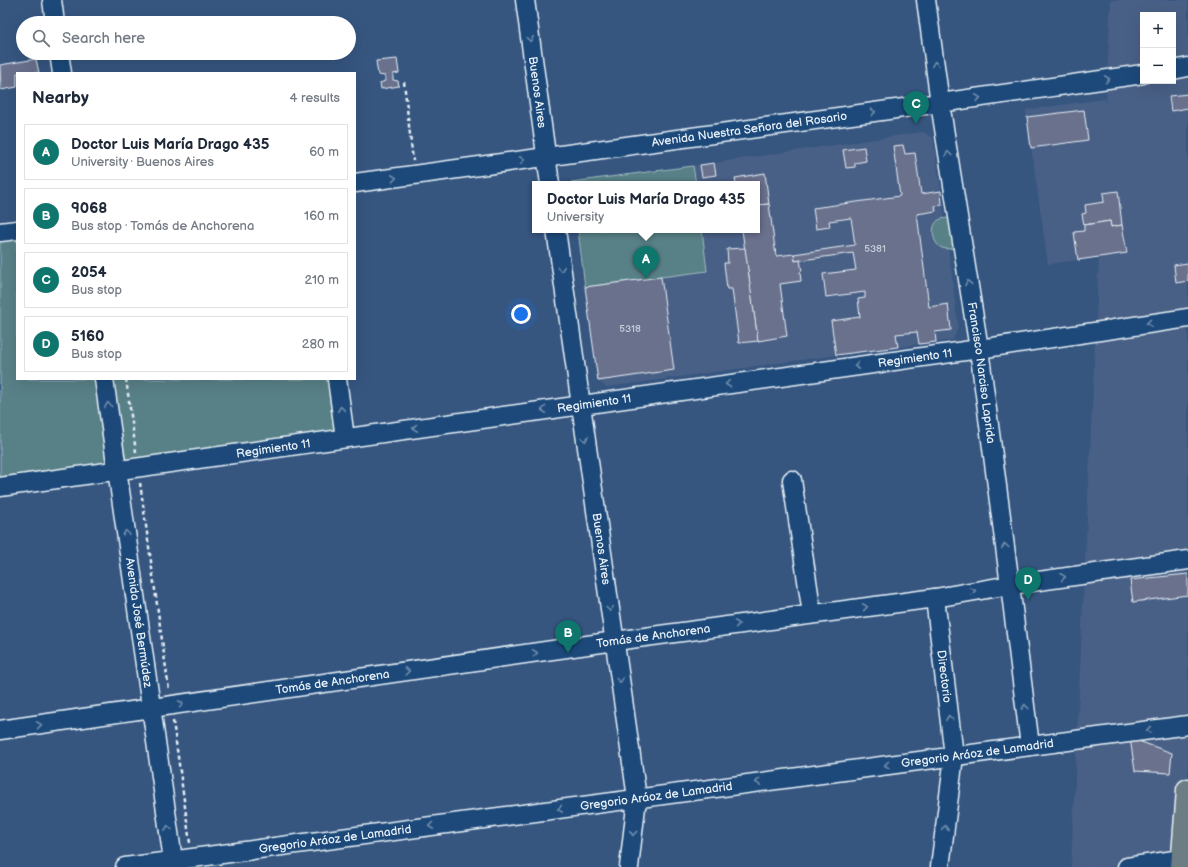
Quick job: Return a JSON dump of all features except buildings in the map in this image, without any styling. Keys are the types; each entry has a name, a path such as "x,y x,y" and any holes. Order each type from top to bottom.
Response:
{"main road":[{"path":"1184,861 1188,790"}],"street":[{"path":"52,0 54,16"},
{"name":"Buenos Aires","path":"525,0 550,181"},
{"name":"Francisco Narciso Laprida","path":"926,0 940,103 979,349 1030,746"},
{"path":"60,60 62,72"},
{"path":"1176,69 1188,67"},
{"name":"Avenida Nuestra Señora del Rosario","path":"356,183 1140,74"},
{"path":"0,232 16,230"},
{"name":"Buenos Aires","path":"556,233 637,798 629,867"},
{"name":"Regimiento 11","path":"0,487 979,349 1188,318"},
{"name":"Avenida José Bermúdez","path":"104,380 174,864"},
{"path":"337,380 345,438"},
{"path":"792,480 812,614"},
{"name":"Tomás de Anchorena","path":"0,730 615,641 935,598 1010,584 1188,560"},
{"name":"Directorio","path":"935,598 954,756"},
{"name":"Gregorio Aráoz de Lamadrid","path":"125,867 174,864 192,858 1188,725"},
{"path":"940,867 954,756"},
{"path":"1127,867 1184,861"}],"path":[{"path":"404,82 415,175"},
{"path":"126,380 192,858"}],"shaded area":[{"path":"1111,0 1188,0 1188,867 1071,867 1099,257 1048,264 1026,110 1105,99 1106,104"},
{"path":"923,132 933,138 958,326 953,340 607,387 598,381 578,233 760,233 760,181 579,181 700,165"}],"green space":[{"path":"693,166 696,181 579,181"},
{"path":"946,218 954,218 958,248 942,248 934,238 933,229 937,221"},
{"path":"578,233 702,233 707,271 585,287"},
{"path":"16,238 16,380 331,380 338,432 0,477 0,241"}],"place":[{"name":"2054","path":"916,124"},
{"name":"Doctor Luis María Drago 435","path":"646,279"},
{"name":"5160","path":"1028,600"},
{"name":"9068","path":"568,653"}]}
